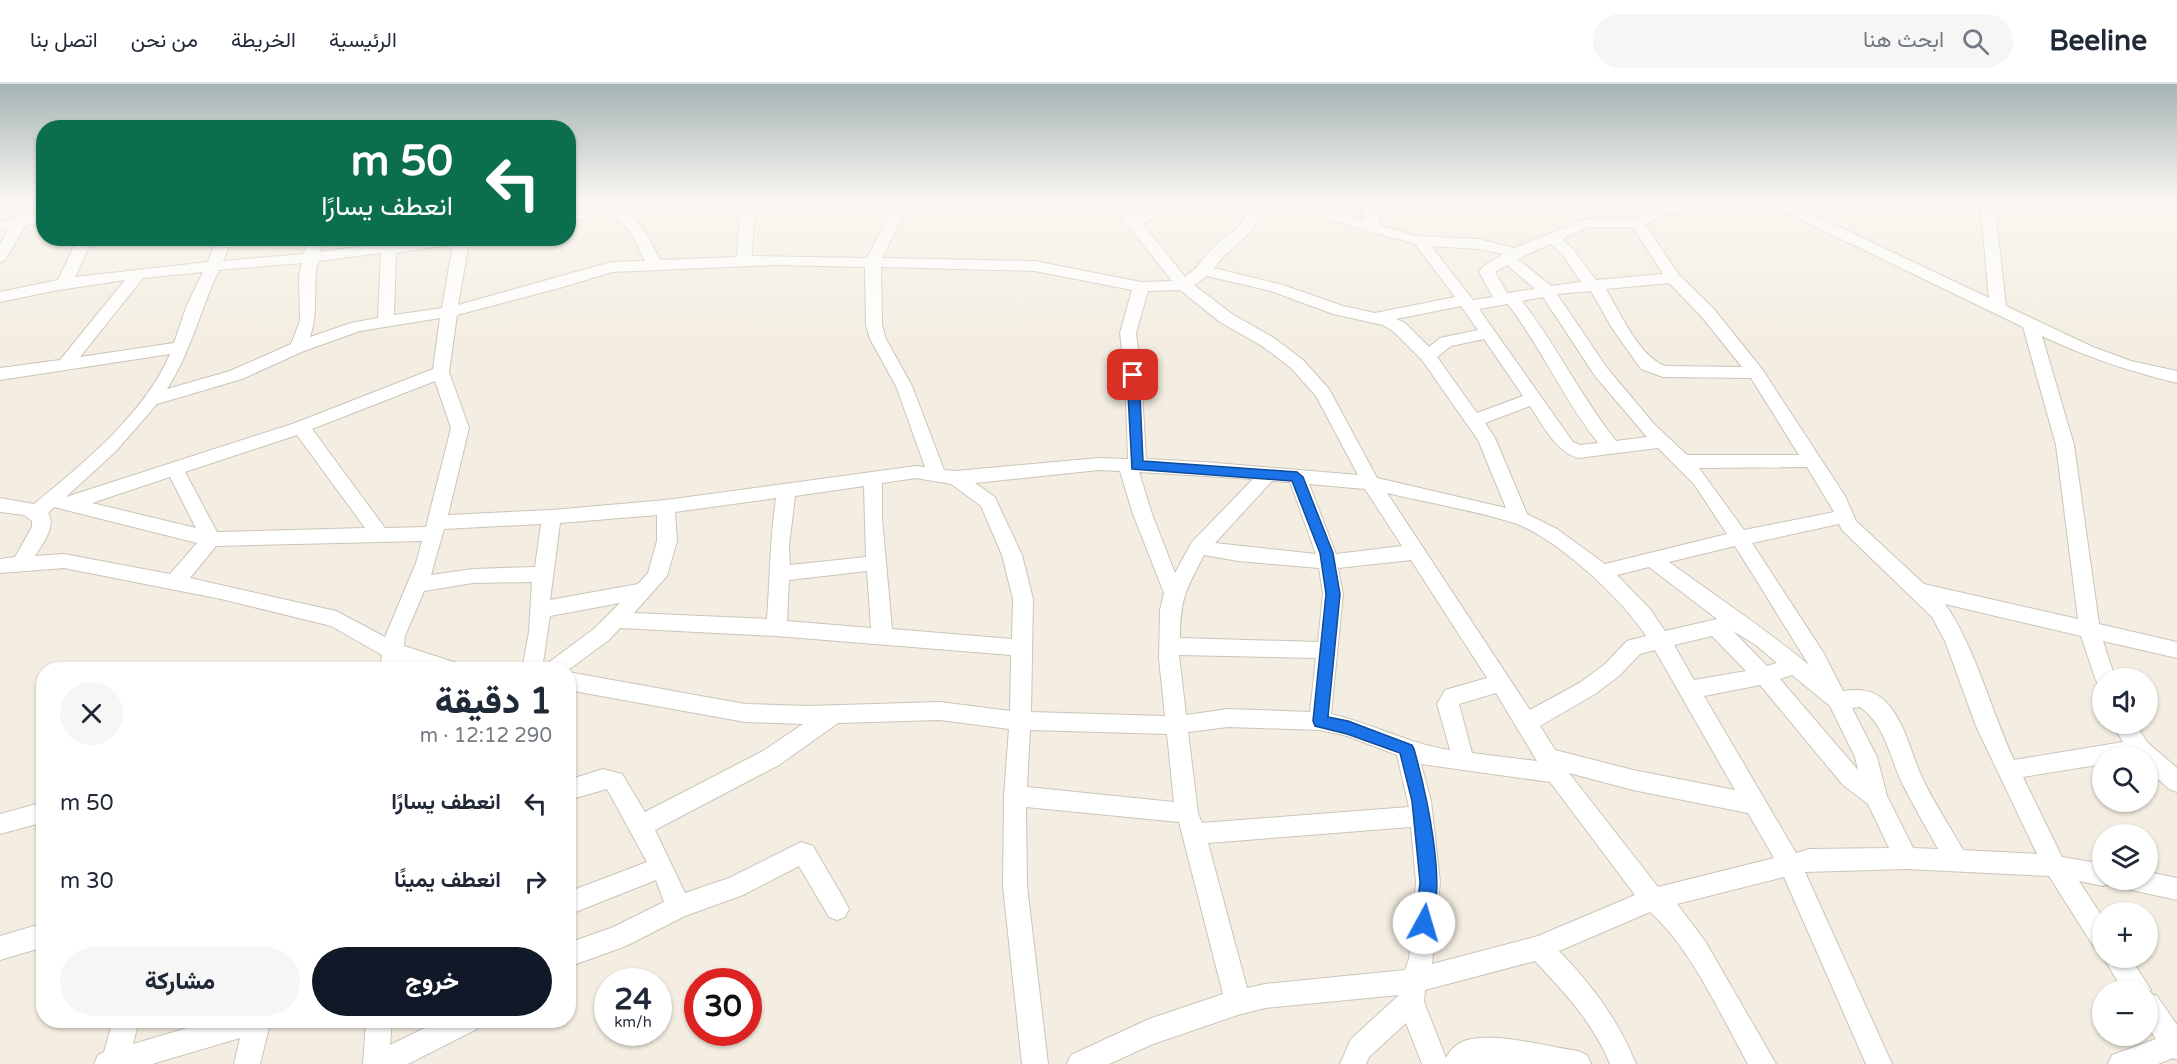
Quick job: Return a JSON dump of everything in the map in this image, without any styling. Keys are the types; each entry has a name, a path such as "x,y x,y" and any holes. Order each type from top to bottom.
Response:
{"street":[{"path":"64,284 82,246"},
{"path":"59,502 150,400 172,369 195,306 222,246"},
{"path":"298,347 308,321 307,276 313,246"},
{"path":"0,297 64,284 215,266 309,259 383,246"},
{"path":"386,321 389,246"},
{"path":"391,660 395,636 418,584 435,528 460,428 441,372 449,312 462,246"},
{"path":"645,246 654,264"},
{"path":"744,261 745,246"},
{"path":"880,246 873,260 874,325 879,339 904,386 946,476 988,502 1012,555 1023,599 1020,721 1015,796 1015,885 1035,1064"},
{"path":"1151,246 1184,285 1226,318 1268,342 1297,364 1323,393 1371,483 1527,723 1551,765 1653,898 1670,914 1696,949 1763,1064"},
{"path":"150,400 236,375 327,335 386,321 449,312 557,284 611,267 744,261 873,260 1035,266 1141,286 1184,285 1205,270 1225,246"},
{"path":"1424,246 1467,303 1567,446 1578,452 1663,441"},
{"path":"1484,246 1512,256 1547,291 1599,369 1631,408 1700,479 1810,649 1866,757 1876,797 1906,858"},
{"path":"1535,246 1487,271 1507,298 1530,322 1585,414 1612,448"},
{"path":"1561,246 1593,285 1620,328 1652,368 1663,371 1756,373"},
{"path":"1652,246 1673,278 1707,312 1756,373 1813,461 1849,525 1939,611 1955,640 1987,726 2055,866 2092,922"},
{"path":"1867,246 2086,351 2127,365 2177,377"},
{"path":"1992,246 1998,309"},
{"path":"1205,270 1277,288 1339,310 1388,321 1399,327 1428,356 1474,421 1490,448 1520,518"},
{"path":"65,364 137,275"},
{"path":"1375,318 1547,291 1673,278"},
{"path":"1141,286 1128,333 1133,375 1132,465 1145,527 1174,592"},
{"path":"2031,326 2065,445 2090,631 2102,668"},
{"path":"1428,356 1446,342 1486,333"},
{"path":"0,374 181,347"},
{"path":"1563,374 1599,369"},
{"path":"36,512 59,502 175,470 301,427 441,372"},
{"path":"1474,421 1533,398"},
{"path":"301,427 380,535"},
{"path":"1684,462 1813,461"},
{"path":"59,502 211,539 380,535 666,507 916,472 946,476 1099,464 1371,483 1520,518 1550,534 1602,572 1643,615 1660,640 1791,866 1879,1064"},
{"path":"175,470 211,539"},
{"path":"1238,1002 1190,824 1176,725 1169,646 1170,610 1174,592 1199,547 1267,475"},
{"path":"1297,477 1329,562 1333,594 1320,721"},
{"path":"873,478 876,563 882,635"},
{"path":"776,628 781,573 779,546 786,490"},
{"path":"0,504 36,512 42,518 42,527 22,563"},
{"path":"564,662 617,620 657,576 667,541 666,507"},
{"path":"1602,572 1845,516"},
{"path":"533,662 552,517"},
{"path":"175,582 211,539"},
{"path":"1199,547 1238,554 1329,562 1417,552"},
{"path":"1653,560 1726,625 1764,677 1777,689 1851,778 1876,797"},
{"path":"1,570 22,563 64,561 221,591 336,619 391,660 422,662"},
{"path":"781,573 876,563"},
{"path":"418,584 473,576 543,574"},
{"path":"540,610 645,590"},
{"path":"1919,591 2027,613 2090,631 2177,650"},
{"path":"617,620 882,635 1022,648"},
{"path":"1527,723 1588,688 1612,670 1634,647 1726,625 1763,639 1837,700 1864,698 1878,708 1891,726 1911,778 1957,862"},
{"path":"1169,646 1326,650"},
{"path":"1689,689 1764,677 1795,665"},
{"path":"576,682 744,712 940,711 1020,721 1176,725 1228,718 1320,721 1348,727 1426,756 1464,762 1551,765 1755,804"},
{"path":"1464,762 1448,704 1452,696 1501,683"},
{"path":"641,826 771,758 836,713"},
{"path":"1353,1064 1360,1048 1412,992 1421,959 1428,882 1420,801 1406,749"},
{"path":"2008,770 2092,760"},
{"path":"2158,765 2177,782"},
{"path":"576,787 603,779 614,781 662,867 678,907"},
{"path":"1015,796 1190,824 1422,816"},
{"path":"0,824 36,814"},
{"path":"576,952 617,938 678,907 735,886 801,853 805,854 837,909"},
{"path":"1080,1064 1149,1032 1238,1002 1265,996 1412,992 1539,948 1653,898 1809,860 1906,858 2055,866 2092,873"},
{"path":"576,901 662,867"},
{"path":"2158,885 2177,889"},
{"path":"0,948 36,937"},
{"path":"1539,948 1586,996 1616,1045 1623,1064"},
{"path":"1412,992 1435,1064"},
{"path":"2121,1064 2176,1046 2158,1020"},
{"path":"111,1063 123,1028"},
{"path":"111,1063 230,1028"},
{"path":"247,1064 255,1028"},
{"path":"379,1028 378,1064 452,1028"},
{"path":"1456,1064 1462,1056 1470,1052 1505,1053 1578,1064"}],"route":[{"path":"1133,375 1137,465 1204,468 1297,477 1329,562 1333,594 1320,721 1348,727 1406,749 1420,801 1428,882 1424,923"}]}
